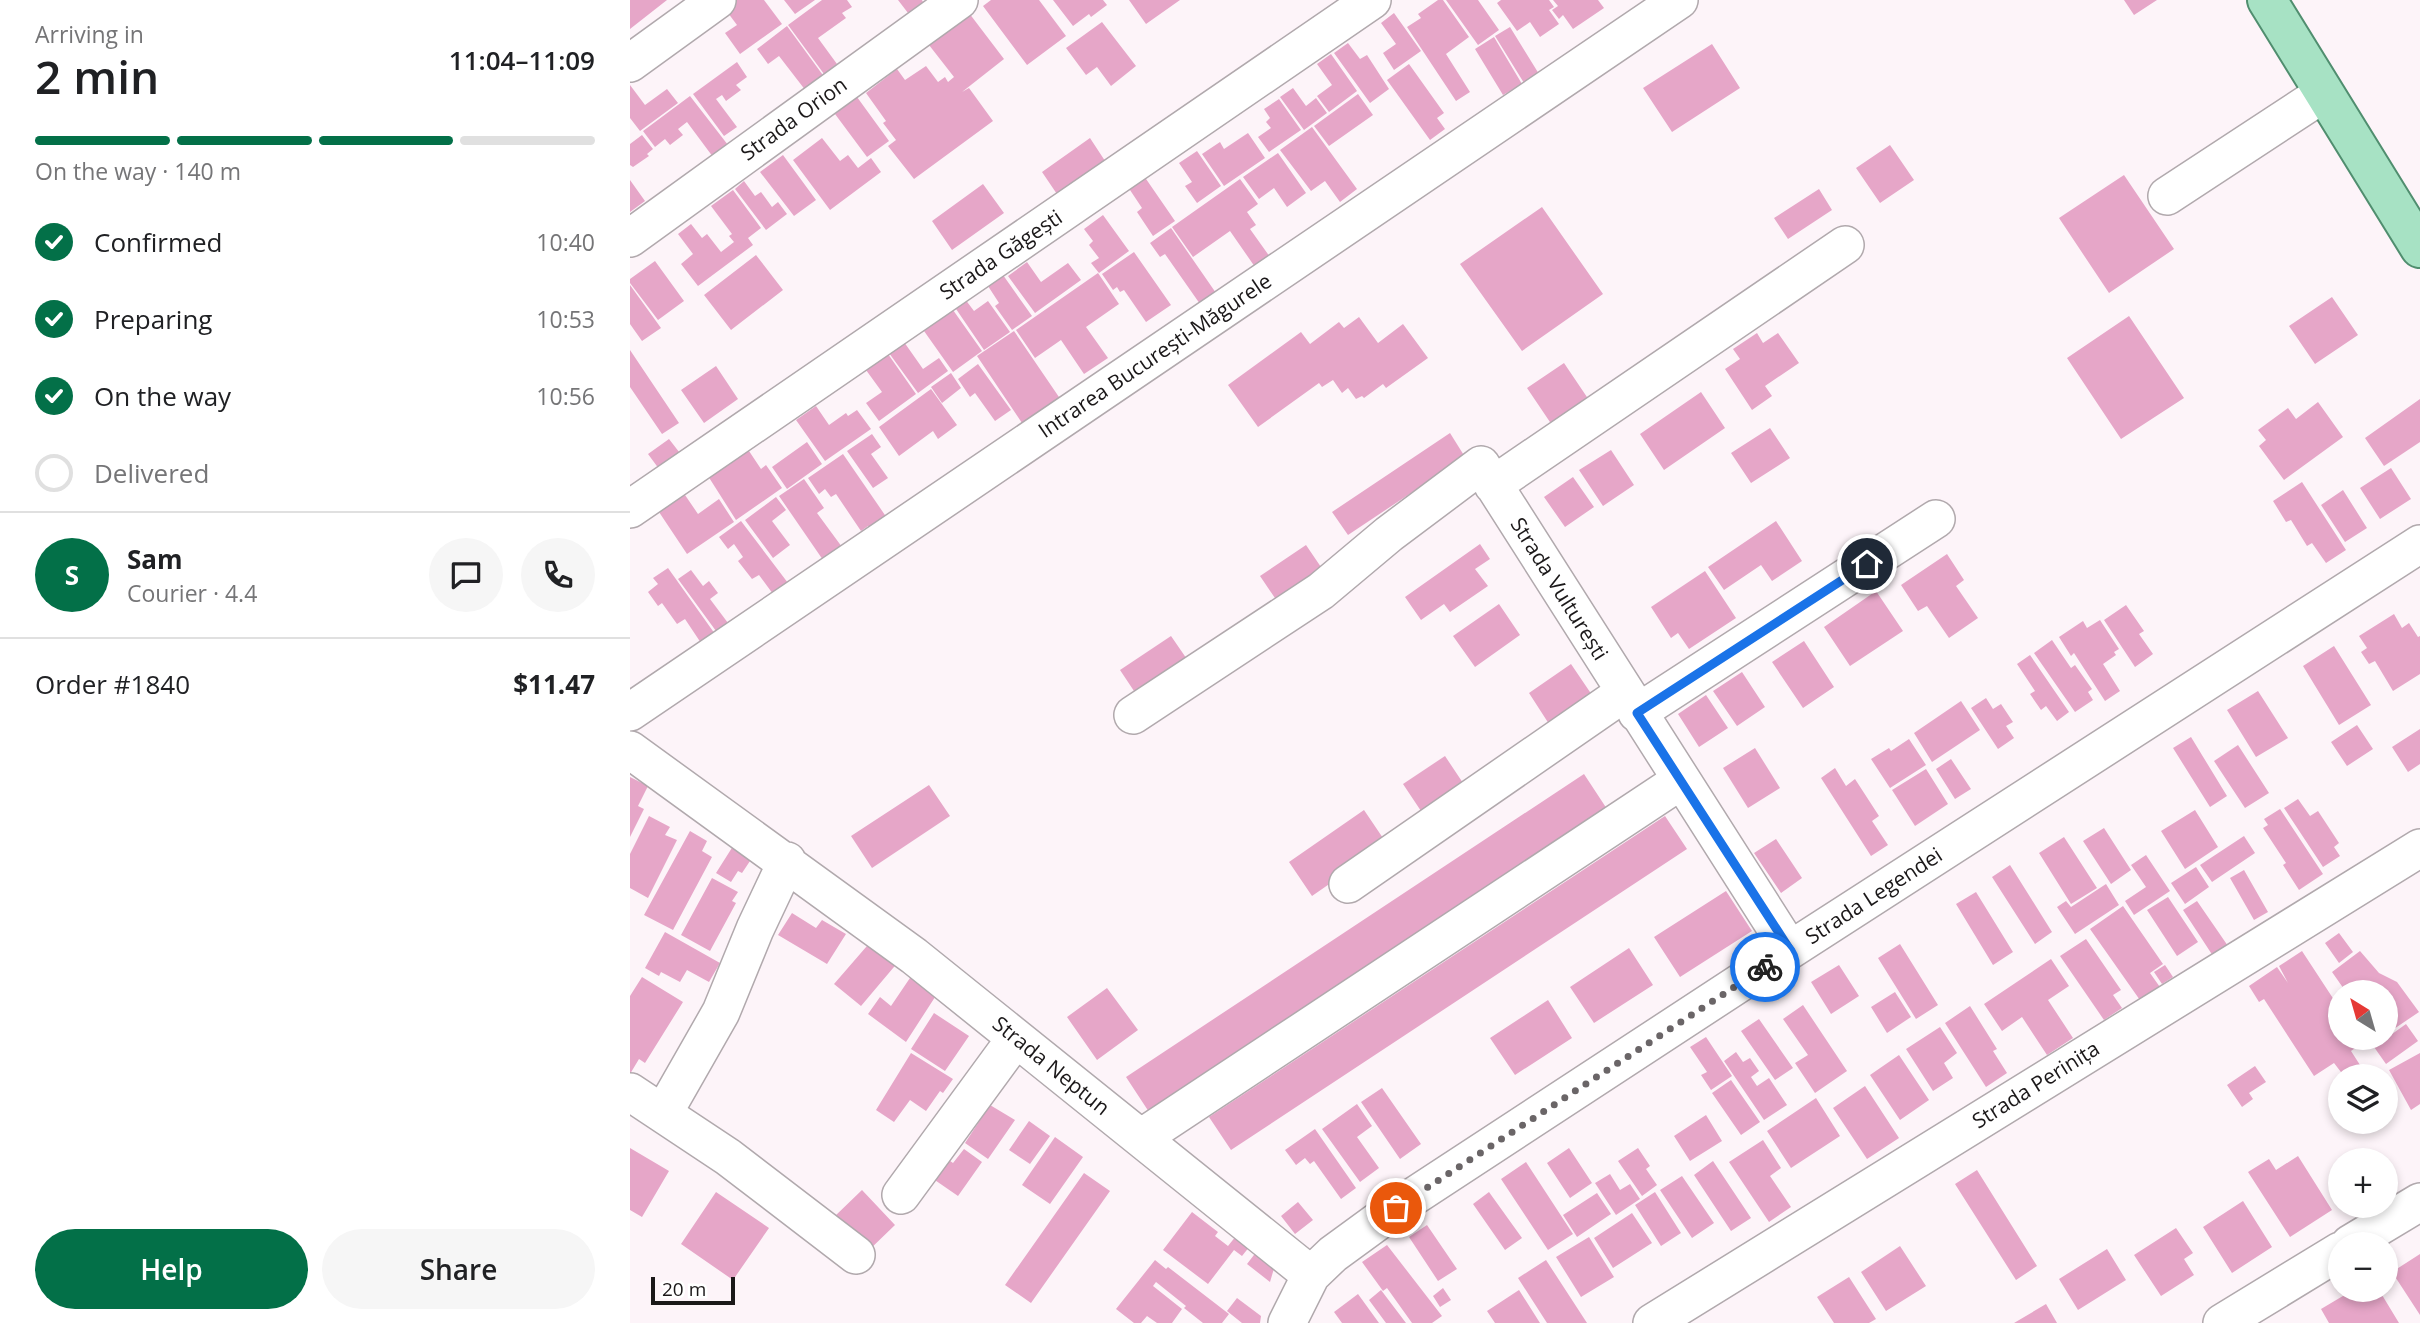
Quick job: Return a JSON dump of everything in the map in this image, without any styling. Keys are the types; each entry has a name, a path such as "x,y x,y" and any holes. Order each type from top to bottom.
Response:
{"main road":[{"path":"2267,0 2420,248"}],"street":[{"path":"630,63 717,0"},
{"name":"Strada Orion","path":"630,238 959,0"},
{"name":"Strada Găgești","path":"630,509 1372,0"},
{"name":"Intrarea București-Măgurele","path":"630,712 1679,0"},
{"path":"2167,197 2324,93"},
{"path":"1133,715 1321,591 1389,534 1487,475 1845,245"},
{"name":"Strada Vulturești","path":"1487,475 1790,950"},
{"path":"1348,884 1631,703 1936,519"},
{"name":"Strada Legendei","path":"1287,1323 1311,1275 1333,1254 1396,1208 1790,950 2420,544"},
{"name":"Strada Neptun","path":"630,750 914,956 1311,1275"},
{"path":"1141,1138 1680,781"},
{"name":"Strada Perinița","path":"1652,1323 2420,848"},
{"path":"664,1112 721,1012 755,929 787,862"},
{"path":"901,1195 1016,1038"},
{"path":"630,1092 664,1112 728,1157 856,1255"},
{"path":"2370,1232 2420,1202"},
{"path":"2222,1323 2328,1258"}],"building":[{"path":"630,0 667,0 630,29"},
{"path":"737,0 764,0 782,24 740,54 725,33 737,25 725,9"},
{"path":"784,0 815,0 795,14"},
{"path":"822,0 847,0 852,7 842,13 846,18 818,38 837,64 824,74 788,25"},
{"path":"898,0 922,0 923,2 908,13"},
{"path":"991,0 1039,0 1066,36 1027,65 983,6"},
{"path":"1053,0 1103,0 1107,5 1073,26"},
{"path":"1129,0 1180,0 1146,24"},
{"path":"1438,0 1443,0 1469,37 1446,54 1470,92 1456,101 1407,27 1421,18 1418,14"},
{"path":"1446,0 1478,0 1499,30 1478,45"},
{"path":"1501,0 1549,0 1554,7 1549,10 1559,24 1540,37 1530,22 1517,31 1497,3"},
{"path":"1553,0 1598,0 1604,8 1573,29 1563,15 1559,19 1552,10 1558,6"},
{"path":"2124,0 2157,0 2134,15"},
{"path":"969,13 1004,59 962,92 969,88 993,121 914,179 888,146 896,140 866,93 897,69 905,80 926,66 938,82 945,77 948,82 954,77 929,45"},
{"path":"1394,13 1421,51 1394,70 1383,53 1396,44 1381,23"},
{"path":"1102,22 1136,66 1111,86 1097,67 1086,75 1066,48"},
{"path":"787,26 825,78 806,91 779,56 768,64 757,49"},
{"path":"1510,27 1539,74 1524,83 1495,36"},
{"path":"1494,37 1522,84 1503,95 1475,49"},
{"path":"1348,43 1360,59 1367,55 1389,89 1370,103 1334,53"},
{"path":"1712,44 1740,88 1672,132 1643,88"},
{"path":"1331,54 1357,91 1329,112 1317,96 1332,85 1317,64"},
{"path":"737,62 747,77 736,85 741,90 726,101 722,95 716,99 737,127 724,136 693,94"},
{"path":"1409,64 1444,113 1437,118 1445,129 1430,140 1387,80"},
{"path":"630,85 645,105 667,89 678,103 640,131 630,118"},
{"path":"1293,88 1306,106 1316,98 1327,113 1304,130 1280,97"},
{"path":"1358,94 1373,115 1329,146 1314,126"},
{"path":"690,96 728,145 713,157 687,122 678,129 683,135 670,145 665,139 655,147 643,131"},
{"path":"857,97 889,141 867,157 835,114"},
{"path":"1279,99 1301,130 1269,152 1258,137 1271,128 1266,122 1270,118 1264,109"},
{"path":"1312,127 1357,189 1340,202 1325,181 1311,191 1280,150"},
{"path":"1248,133 1265,158 1224,186 1202,154 1220,142 1224,149"},
{"path":"642,135 653,149 647,154 649,156 633,167 630,165 630,144"},
{"path":"822,138 840,161 848,155 858,168 871,158 881,172 830,210 793,160"},
{"path":"1090,138 1109,167 1061,200 1042,172"},
{"path":"1890,145 1914,180 1880,203 1856,168"},
{"path":"1197,151 1221,186 1197,203 1185,186 1192,182 1179,163"},
{"path":"1278,153 1306,193 1287,207 1274,188 1259,199 1243,177"},
{"path":"783,155 816,200 794,216 760,172"},
{"path":"2124,175 2174,249 2109,293 2059,218"},
{"path":"1144,176 1175,221 1153,236 1137,212 1142,208 1128,187"},
{"path":"1240,179 1258,204 1247,212 1256,225 1250,229 1270,257 1255,267 1230,231 1193,257 1172,227"},
{"path":"630,180 645,201 630,212"},
{"path":"744,181 755,196 761,192 772,207 778,202 787,214 766,230 735,189"},
{"path":"983,184 1004,213 952,250 932,221"},
{"path":"1819,189 1832,210 1788,239 1774,218"},
{"path":"733,190 761,228 748,238 753,245 698,286 681,264 693,254 678,234 691,224 702,238 707,234 721,252 734,242 729,236 732,234 711,206"},
{"path":"1542,207 1603,294 1522,351 1460,264"},
{"path":"1103,215 1129,251 1099,273 1091,263 1099,258 1089,245 1093,241 1084,229"},
{"path":"1171,228 1216,293 1200,304 1165,254 1160,257 1150,243"},
{"path":"1134,252 1171,305 1146,322 1124,290 1120,292 1117,287 1113,290 1102,274"},
{"path":"756,255 783,290 731,330 704,295"},
{"path":"655,261 684,301 658,320 630,283 630,279"},
{"path":"1027,262 1041,282 1068,263 1081,280 1035,313 1008,276"},
{"path":"1098,273 1119,304 1086,327 1108,358 1084,374 1061,340 1035,358 1016,330"},
{"path":"1003,275 1032,316 1012,330 995,306 999,303 988,286"},
{"path":"630,285 661,328 642,341 630,324"},
{"path":"2332,297 2358,335 2315,364 2289,326"},
{"path":"965,299 974,311 988,301 1010,332 984,350 954,306"},
{"path":"953,310 982,351 953,372 924,331"},
{"path":"2129,316 2184,398 2121,439 2067,358"},
{"path":"1359,317 1378,343 1403,324 1428,358 1386,388 1383,384 1364,398 1362,396 1356,399 1348,388 1342,393 1333,380 1322,387 1319,383 1258,427 1228,385 1301,332 1310,344 1339,322 1344,328"},
{"path":"1014,331 1061,400 1024,426 977,356"},
{"path":"1757,333 1763,343 1778,333 1799,363 1765,386 1772,396 1752,410 1725,369 1740,359 1733,349"},
{"path":"904,342 923,369 939,358 948,371 918,393 889,353"},
{"path":"630,350 679,423 662,434 630,387"},
{"path":"888,354 916,394 879,421 866,403 882,392 866,370"},
{"path":"1564,363 1591,403 1554,428 1527,388"},
{"path":"978,364 1011,410 995,421 975,393 970,397 958,379"},
{"path":"716,366 738,399 704,423 681,390"},
{"path":"951,373 961,388 942,403 931,387"},
{"path":"931,389 957,425 938,439 933,431 899,456 879,427"},
{"path":"1701,392 1725,428 1664,470 1640,434"},
{"path":"2420,399 2420,442 2384,466 2365,438"},
{"path":"2318,402 2343,437 2284,480 2259,446 2266,440 2258,430 2288,408 2296,419"},
{"path":"816,406 829,425 846,413 848,416 857,410 871,429 825,461 796,420"},
{"path":"1770,428 1790,458 1751,483 1731,453"},
{"path":"1450,433 1465,457 1348,535 1332,512"},
{"path":"872,434 881,447 871,454 888,478 873,488 847,451"},
{"path":"669,439 683,457 662,473 648,454"},
{"path":"807,442 822,464 787,489 772,467"},
{"path":"747,448 761,469 766,465 782,488 736,520 708,476"},
{"path":"1611,450 1634,485 1603,506 1579,470"},
{"path":"843,454 887,518 871,530 868,526 861,531 836,494 831,497 825,489 819,494 808,478"},
{"path":"2391,468 2411,499 2380,519 2360,488"},
{"path":"1573,477 1594,507 1565,527 1544,497"},
{"path":"804,479 824,508 817,513 842,547 823,560 779,496"},
{"path":"2302,482 2346,550 2326,563 2312,543 2307,546 2291,520 2286,522 2273,501"},
{"path":"2343,490 2367,528 2345,542 2321,505"},
{"path":"685,495 698,514 719,499 734,522 687,554 659,512"},
{"path":"776,497 786,510 772,521 790,545 773,558 745,520"},
{"path":"741,521 788,583 773,594 759,575 752,579 738,561 743,557 734,544 728,549 719,537"},
{"path":"1776,521 1802,561 1772,581 1761,565 1724,590 1708,567"},
{"path":"1480,544 1490,559 1475,569 1488,586 1450,612 1444,604 1421,620 1405,597"},
{"path":"1306,545 1323,570 1277,601 1260,576"},
{"path":"1947,554 1964,580 1956,586 1978,618 1949,638 1927,606 1918,611 1901,585"},
{"path":"668,568 715,634 701,643 685,619 677,624 662,603 658,606 648,592 658,584 653,578"},
{"path":"691,570 703,586 709,581 718,593 710,599 728,623 716,631 678,579"},
{"path":"1705,571 1736,618 1689,649 1678,633 1671,638 1651,607"},
{"path":"1876,591 1903,631 1850,666 1824,627"},
{"path":"1499,604 1520,635 1475,667 1453,636"},
{"path":"2126,605 2144,631 2139,634 2153,654 2135,667 2104,620"},
{"path":"2394,614 2402,628 2409,623 2418,637 2420,636 2420,674 2393,691 2375,661 2369,664 2361,652 2367,648 2359,636"},
{"path":"2100,620 2119,649 2114,652 2116,655 2103,664 2120,691 2105,701 2074,653 2071,656 2059,637 2083,621 2087,628"},
{"path":"1171,636 1191,665 1140,700 1120,670"},
{"path":"2052,640 2071,668 2075,665 2092,689 2088,692 2093,700 2075,712 2034,653"},
{"path":"1804,641 1834,687 1803,708 1772,662"},
{"path":"2334,646 2371,705 2339,725 2303,666"},
{"path":"2030,655 2069,712 2057,721 2046,706 2041,710 2030,694 2035,691 2017,664"},
{"path":"1571,664 1592,695 1549,724 1529,693"},
{"path":"1742,672 1765,707 1737,726 1713,691"},
{"path":"2258,691 2288,738 2256,757 2227,710"},
{"path":"1706,695 1728,728 1699,747 1678,714"},
{"path":"1986,698 1993,709 2001,704 2013,722 2006,726 2014,738 1998,749 1971,708"},
{"path":"1961,701 1980,730 1932,762 1914,733"},
{"path":"2357,725 2373,749 2347,766 2331,742"},
{"path":"2420,729 2420,764 2408,772 2392,747"},
{"path":"2191,737 2227,796 2210,807 2173,748"},
{"path":"1909,739 1926,765 1890,788 1871,759 1889,748 1891,751"},
{"path":"2238,745 2269,793 2245,808 2214,761"},
{"path":"1755,748 1780,788 1748,808 1723,768"},
{"path":"1445,756 1469,792 1427,820 1403,784"},
{"path":"1951,759 1971,789 1955,799 1936,769"},
{"path":"1835,768 1846,786 1855,779 1879,816 1872,821 1888,845 1871,856 1821,778"},
{"path":"1926,769 1948,804 1915,826 1892,790"},
{"path":"1584,774 1607,809 1149,1112 1126,1077"},
{"path":"630,777 648,786 638,806 644,809 630,837"},
{"path":"929,785 950,816 872,868 851,836"},
{"path":"2298,799 2310,816 2318,811 2339,843 2334,847 2340,856 2323,867 2284,808"},
{"path":"2280,809 2323,874 2299,890 2283,865 2286,863 2263,828 2268,825 2264,819"},
{"path":"1364,810 1387,844 1312,896 1289,862"},
{"path":"2195,810 2218,847 2185,869 2161,831"},
{"path":"649,816 670,827 665,835 677,840 648,898 630,888 630,854"},
{"path":"1665,816 1687,849 1231,1150 1209,1117"},
{"path":"2104,828 2131,870 2111,884 2083,841"},
{"path":"690,831 707,841 702,851 712,857 673,930 644,915"},
{"path":"2244,836 2255,853 2212,882 2200,865"},
{"path":"2064,837 2097,888 2071,904 2039,853"},
{"path":"1776,839 1802,878 1781,893 1754,853"},
{"path":"735,843 754,855 742,873 738,871 731,882 716,873"},
{"path":"2146,855 2170,891 2134,915 2125,901 2146,887 2131,865"},
{"path":"2010,865 2052,932 2035,944 1992,877"},
{"path":"2196,867 2209,887 2185,904 2171,883"},
{"path":"2244,870 2268,912 2254,920 2230,878"},
{"path":"712,878 738,892 732,901 736,903 710,951 681,935"},
{"path":"2106,884 2119,905 2075,934 2057,907 2066,901 2071,907"},
{"path":"1726,891 1752,931 1680,977 1654,937"},
{"path":"1976,892 2013,952 1993,965 1956,904"},
{"path":"2168,897 2198,942 2177,956 2147,910"},
{"path":"2197,901 2228,946 2213,956 2183,910"},
{"path":"2123,906 2163,964 2150,973 2162,990 2142,1003 2090,929"},
{"path":"792,913 816,928 822,920 846,934 827,964 778,935"},
{"path":"665,932 720,963 709,982 687,970 680,982 661,972 659,976 645,968"},
{"path":"2339,933 2353,952 2339,963 2325,943"},
{"path":"873,939 899,961 861,1006 834,984"},
{"path":"2086,939 2121,990 2113,995 2122,1008 2104,1020 2060,956"},
{"path":"1900,944 1938,1005 1916,1019 1878,958"},
{"path":"1629,948 1653,985 1594,1023 1570,987"},
{"path":"2302,951 2328,991 2328,1050 2352,1050 2359,1064 2328,1064 2328,1067 2314,1076 2264,999 2259,1002 2249,986 2277,967 2288,983 2279,966"},
{"path":"2360,951 2379,973 2393,980 2338,980 2332,972"},
{"path":"2051,959 2069,986 2048,1000 2073,1038 2047,1055 2022,1017 2002,1031 1984,1004"},
{"path":"1839,965 1859,996 1831,1014 1811,982"},
{"path":"2165,965 2173,977 2162,984 2154,972"},
{"path":"912,975 937,994 906,1042 868,1014 880,997 891,1006"},
{"path":"642,977 683,1002 645,1063 639,1059 630,1074 630,996"},
{"path":"2398,983 2419,1012 2398,1026"},
{"path":"1107,988 1138,1030 1097,1060 1067,1017"},
{"path":"1895,992 1911,1017 1887,1033 1871,1007"},
{"path":"1548,1000 1572,1038 1515,1075 1490,1038"},
{"path":"1803,1005 1847,1071 1815,1093 1795,1063 1808,1055 1783,1019"},
{"path":"1970,1006 1997,1049 1993,1051 2007,1073 1986,1087 1945,1023"},
{"path":"934,1013 969,1036 945,1071 911,1049"},
{"path":"1759,1019 1793,1068 1775,1080 1741,1031"},
{"path":"2406,1024 2418,1041 2386,1064 2376,1050 2398,1050 2398,1030"},
{"path":"1940,1027 1957,1053 1944,1063 1953,1078 1933,1091 1906,1049"},
{"path":"1706,1037 1732,1076 1711,1090 1701,1075 1707,1072 1690,1047"},
{"path":"1736,1052 1743,1062 1750,1058 1759,1071 1751,1077 1757,1086 1769,1078 1787,1105 1764,1120 1724,1061"},
{"path":"911,1053 953,1079 943,1093 940,1091 926,1111 910,1100 894,1122 876,1110"},
{"path":"2420,1053 2420,1104 2411,1110 2398,1086 2398,1065"},
{"path":"1899,1055 1929,1100 1900,1120 1870,1075"},
{"path":"2255,1066 2266,1082 2249,1093 2253,1099 2242,1107 2227,1085"},
{"path":"1731,1080 1760,1122 1741,1135 1712,1093"},
{"path":"1865,1086 1899,1138 1867,1159 1833,1108"},
{"path":"1382,1088 1421,1144 1400,1159 1361,1102"},
{"path":"1816,1098 1840,1136 1791,1168 1767,1131"},
{"path":"1357,1104 1372,1126 1357,1137 1379,1168 1360,1182 1322,1129"},
{"path":"990,1105 1015,1120 988,1159 965,1143"},
{"path":"1706,1115 1722,1141 1690,1161 1674,1136"},
{"path":"1029,1121 1050,1136 1030,1164 1009,1150"},
{"path":"1315,1129 1356,1188 1341,1199 1314,1161 1310,1164 1305,1158 1296,1165 1285,1150"},
{"path":"1055,1137 1083,1157 1050,1204 1022,1185"},
{"path":"1763,1140 1781,1168 1770,1176 1791,1207 1769,1222 1729,1162"},
{"path":"630,1148 669,1171 642,1217 630,1210"},
{"path":"1569,1148 1592,1183 1570,1198 1547,1163"},
{"path":"1638,1148 1650,1166 1646,1169 1657,1185 1642,1196 1618,1161"},
{"path":"964,1149 982,1162 958,1196 929,1176 943,1156 953,1163"},
{"path":"2298,1156 2328,1204 2328,1213 2290,1237 2248,1172 2269,1159 2276,1170"},
{"path":"1713,1161 1751,1218 1731,1231 1694,1175"},
{"path":"1526,1162 1573,1234 1548,1250 1501,1179"},
{"path":"1977,1170 2037,1266 2016,1280 1955,1184"},
{"path":"1084,1173 1110,1191 1031,1303 1005,1285"},
{"path":"1610,1174 1620,1190 1630,1184 1640,1199 1616,1215 1595,1183"},
{"path":"1682,1176 1714,1223 1692,1238 1660,1190"},
{"path":"862,1190 895,1225 867,1252 834,1217"},
{"path":"716,1192 769,1228 733,1280 681,1244"},
{"path":"1489,1192 1522,1238 1505,1250 1473,1204"},
{"path":"1655,1192 1681,1233 1661,1246 1635,1205"},
{"path":"1597,1193 1611,1214 1577,1237 1563,1215"},
{"path":"2243,1201 2272,1247 2232,1273 2203,1227"},
{"path":"1298,1202 1313,1220 1295,1234 1281,1216"},
{"path":"1192,1212 1218,1232 1215,1236 1228,1246 1236,1236 1250,1246 1242,1256 1234,1250 1208,1284 1163,1250"},
{"path":"1632,1213 1652,1243 1613,1268 1594,1238"},
{"path":"1427,1225 1457,1269 1438,1281 1409,1237"},
{"path":"2176,1228 2193,1253 2184,1259 2194,1275 2161,1296 2134,1255"},
{"path":"1589,1237 1614,1277 1581,1297 1556,1257"},
{"path":"1387,1245 1442,1316 1432,1323 1412,1323 1387,1288 1383,1291 1362,1262"},
{"path":"1900,1246 1926,1286 1886,1311 1861,1272"},
{"path":"2107,1249 2126,1280 2078,1310 2059,1279"},
{"path":"1257,1251 1275,1265 1270,1282 1247,1264"},
{"path":"2420,1254 2420,1315 2398,1281 2398,1268"},
{"path":"1155,1260 1229,1314 1222,1323 1203,1323 1156,1282 1153,1286 1182,1309 1172,1323 1157,1323 1147,1316 1141,1323 1134,1323 1116,1309"},
{"path":"1546,1260 1587,1323 1547,1323 1518,1278"},
{"path":"1849,1277 1876,1319 1869,1323 1834,1323 1817,1297"},
{"path":"1443,1288 1451,1300 1440,1307 1433,1296"},
{"path":"1381,1290 1406,1323 1386,1323 1369,1300"},
{"path":"1519,1290 1540,1323 1495,1323 1487,1311"},
{"path":"1358,1294 1379,1323 1342,1323 1334,1312"},
{"path":"1237,1298 1261,1316 1260,1323 1242,1323 1227,1311"},
{"path":"2333,1302 2386,1302 2399,1323 2329,1323 2321,1309"},
{"path":"2046,1304 2057,1323 2014,1323"}],"way so far":[{"path":"1396,1208 1765,967"}],"route":[{"path":"1765,967 1790,950 1637,713 1867,564"}]}
